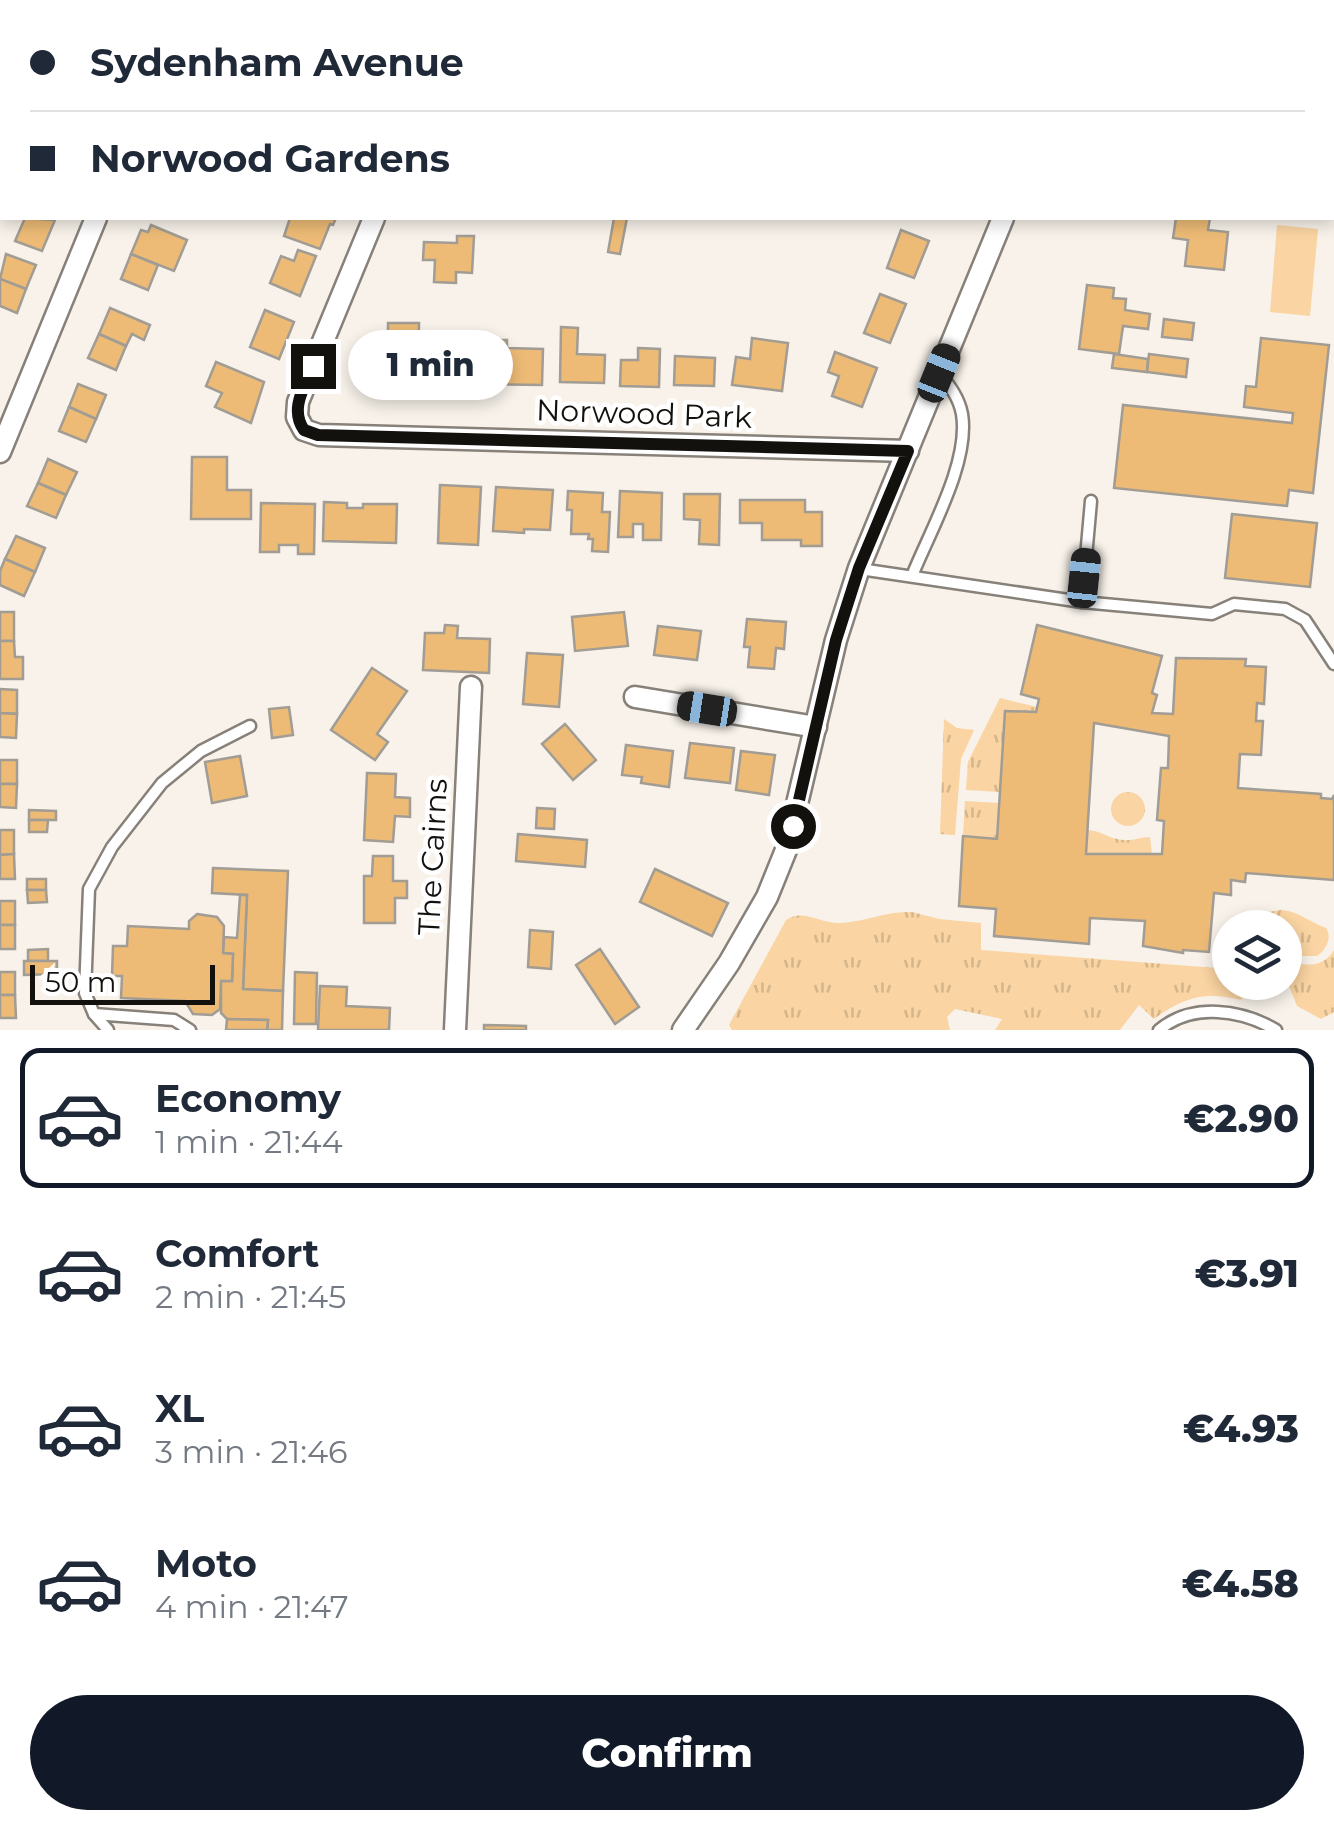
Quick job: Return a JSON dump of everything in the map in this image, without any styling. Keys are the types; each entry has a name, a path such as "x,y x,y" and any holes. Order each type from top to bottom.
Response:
{"street":[{"path":"1,445 95,220"},
{"name":"Norwood Park","path":"373,220 298,402 299,424 304,430 318,435 908,451"},
{"path":"695,1025 767,897 786,850 836,640 859,568 1001,220"},
{"name":"The Cairns","path":"455,1030 471,687"},
{"path":"635,698 816,727"}],"lane":[{"path":"912,576 960,458 964,435 962,411 939,373"},
{"path":"1082,602 1092,501"},
{"path":"859,568 1082,602 1212,614 1234,604 1285,609 1305,620 1334,664"},
{"path":"108,1030 94,1014 85,993 89,888 112,848 162,783 202,751 250,726"},
{"path":"1159,1030 1185,1016 1206,1012 1228,1012 1276,1030"},
{"path":"94,1014 174,1020 190,1030"}],"green space":[{"path":"1277,225 1318,229 1310,316 1270,312"},
{"path":"1000,698 1037,707 1036,712 1000,792 966,790 968,762"},
{"path":"944,719 957,728 974,730 961,759 955,835 940,834"},
{"path":"1128,792 1140,797 1145,809 1140,821 1128,826 1116,821 1111,809 1116,797"},
{"path":"965,801 999,803 997,839 963,836"},
{"path":"1088,830 1123,840 1150,837 1152,854 1086,854"},
{"path":"912,912 981,923 981,950 1212,968 1212,996 1175,1005 1154,1019 1139,1005 1120,1030 995,1030 1002,1019 955,1009 947,1017 950,1030 732,1030 729,1025 786,920 806,916 840,923"},
{"path":"1302,916 1328,932 1325,948 1317,956 1302,956"},
{"path":"1334,950 1334,1012 1321,1019 1297,1006 1295,1000 1302,1000 1302,963 1312,965"}],"building":[{"path":"24,220 55,220 42,251 15,241"},
{"path":"289,220 335,220 320,249 284,236"},
{"path":"614,220 627,220 620,254 608,252"},
{"path":"1176,220 1210,220 1208,230 1228,232 1224,270 1185,266 1188,240 1173,238"},
{"path":"151,225 187,240 174,271 131,254 141,230 148,232"},
{"path":"901,230 929,241 914,278 887,268"},
{"path":"457,236 474,236 472,273 456,272 456,283 434,282 435,260 423,260 424,242 457,243"},
{"path":"298,250 316,256 300,296 270,283 281,256 294,261"},
{"path":"6,254 36,265 26,289 0,279"},
{"path":"131,254 158,265 148,290 121,279"},
{"path":"0,279 26,289 17,313 0,306"},
{"path":"1087,285 1114,288 1113,298 1126,299 1125,310 1150,314 1148,329 1123,326 1119,354 1079,349"},
{"path":"880,294 906,304 890,343 864,333"},
{"path":"110,308 150,325 144,340 132,334 126,346 99,334"},
{"path":"265,310 294,322 279,359 250,347"},
{"path":"1164,319 1194,323 1192,340 1162,337"},
{"path":"388,323 419,323 418,381 368,380 368,346 388,346"},
{"path":"561,327 578,328 577,354 605,355 604,383 560,382"},
{"path":"99,334 126,346 116,370 88,358"},
{"path":"752,338 788,343 782,391 732,385 736,357 750,359"},
{"path":"1261,338 1329,345 1313,493 1289,490 1287,506 1114,488 1123,405 1292,423 1293,413 1244,407 1246,386 1256,387"},
{"path":"486,340 507,340 507,348 543,349 542,385 485,384"},
{"path":"435,344 470,345 469,377 434,376"},
{"path":"638,348 660,349 659,387 620,386 621,360 638,360"},
{"path":"835,352 877,368 862,407 832,396 839,376 828,372"},
{"path":"1114,354 1148,359 1147,372 1112,368"},
{"path":"1149,354 1188,359 1186,377 1147,372"},
{"path":"675,356 715,358 714,386 674,385"},
{"path":"216,362 264,382 251,423 215,407 222,393 206,386"},
{"path":"78,384 106,395 96,419 69,407"},
{"path":"69,407 96,419 86,442 59,431"},
{"path":"192,457 227,457 227,490 251,490 251,519 191,519"},
{"path":"48,459 77,472 66,495 38,483"},
{"path":"38,483 66,495 56,518 27,506"},
{"path":"440,485 481,487 478,545 438,543"},
{"path":"496,487 553,490 550,530 493,531"},
{"path":"568,491 603,493 602,512 610,512 608,552 592,551 593,539 588,539 589,534 571,534"},
{"path":"620,491 662,493 661,540 643,540 643,524 633,524 633,537 618,537"},
{"path":"684,494 720,494 719,545 699,544 700,520 684,519"},
{"path":"740,500 805,500 805,512 822,512 822,546 801,546 801,540 762,540 762,523 740,523"},
{"path":"324,502 347,503 347,508 397,504 396,543 323,541"},
{"path":"261,503 315,504 314,554 298,554 298,545 279,545 279,552 260,552"},
{"path":"1232,514 1317,523 1310,587 1225,578"},
{"path":"16,536 45,548 35,572 5,559"},
{"path":"5,559 35,572 24,596 0,585"},
{"path":"0,612 14,612 14,641 0,641"},
{"path":"624,612 628,646 575,651 572,617"},
{"path":"747,619 786,622 784,649 776,648 774,669 748,667 750,647 744,647"},
{"path":"445,625 458,626 457,638 490,639 489,673 423,670 425,633 444,633"},
{"path":"1037,625 1162,656 1152,693 1157,695 1152,713 1173,714 1176,658 1246,659 1245,666 1266,667 1264,704 1257,703 1256,721 1263,721 1261,755 1240,754 1238,788 1321,794 1321,798 1332,799 1334,795 1334,880 1246,873 1245,882 1231,880 1231,895 1214,893 1209,952 1183,953 1143,946 1145,921 1090,918 1089,944 994,936 996,909 959,906 963,836 997,839 1005,711 1036,712 1039,699 1021,694","holes":["1094,723 1169,736 1168,768 1161,768 1157,820 1164,821 1162,854 1086,854"]},
{"path":"658,626 701,631 697,660 654,655"},
{"path":"0,641 14,641 15,657 23,657 23,679 0,679"},
{"path":"527,653 563,655 559,707 523,704"},
{"path":"372,668 407,691 377,734 388,742 375,760 331,730"},
{"path":"0,689 17,690 17,714 0,713"},
{"path":"289,707 293,735 272,738 269,709"},
{"path":"0,713 17,714 16,738 0,737"},
{"path":"565,724 596,760 573,780 542,744"},
{"path":"690,743 734,748 730,783 685,778"},
{"path":"626,745 673,751 669,787 641,783 642,777 622,775"},
{"path":"741,751 775,755 769,795 736,790"},
{"path":"240,756 247,796 212,803 205,762"},
{"path":"0,760 17,760 17,784 0,784"},
{"path":"367,773 396,774 395,797 410,798 410,817 395,816 393,842 364,840"},
{"path":"0,784 17,784 16,808 0,807"},
{"path":"537,808 555,809 554,829 536,828"},
{"path":"29,810 56,811 56,820 29,820"},
{"path":"29,820 48,820 47,832 29,832"},
{"path":"0,830 14,830 14,854 0,855"},
{"path":"518,834 587,840 585,867 516,861"},
{"path":"14,854 15,879 0,879 0,855"},
{"path":"373,856 393,856 393,881 407,881 407,898 395,898 395,923 364,923 364,876 372,876"},
{"path":"213,868 288,871 283,991 243,989 247,895 212,893"},
{"path":"655,869 728,903 712,936 640,902"},
{"path":"27,879 46,879 46,890 27,890"},
{"path":"27,890 46,890 47,902 28,903"},
{"path":"240,895 247,895 243,989 283,991 282,1030 267,1030 268,1020 227,1019 221,1013 221,981 232,981 233,954 223,953 224,937 237,938"},
{"path":"0,901 15,901 15,925 0,925"},
{"path":"197,914 217,917 224,926 223,953 233,954 232,981 221,981 220,1009 212,1015 193,1014 185,1001 121,998 122,976 112,976 113,946 127,946 128,926 189,929 189,921"},
{"path":"0,925 15,925 15,949 0,949"},
{"path":"530,930 553,932 551,969 528,967"},
{"path":"48,949 48,961 28,961 28,950"},
{"path":"600,949 639,1007 615,1024 576,965"},
{"path":"24,961 57,961 57,974 24,975"},
{"path":"0,972 15,972 15,995 0,995"},
{"path":"295,972 317,973 316,1024 294,1024"},
{"path":"320,986 347,987 346,1006 390,1008 389,1030 318,1030"},
{"path":"0,995 15,995 16,1018 0,1018"},
{"path":"227,1019 268,1020 267,1030 226,1030"},
{"path":"484,1025 526,1026 526,1030 484,1030"}],"route":[{"path":"313,366 298,402 297,417 304,430 318,435 908,451 859,568 836,640 793,826"}]}
